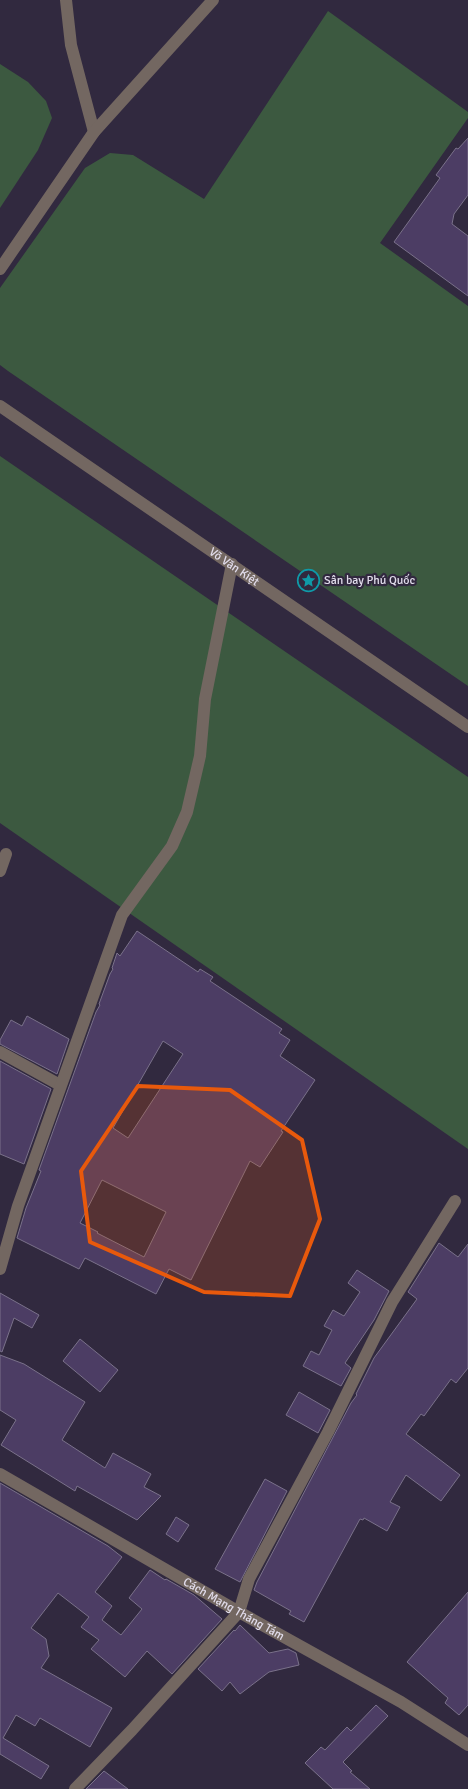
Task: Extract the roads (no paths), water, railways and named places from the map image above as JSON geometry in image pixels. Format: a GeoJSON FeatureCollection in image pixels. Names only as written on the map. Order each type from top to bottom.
{"type":"FeatureCollection","features":[{"type":"Feature","properties":{"kind":"street"},"geometry":{"type":"LineString","coordinates":[[66,0],[71,45],[94,132]]}},
{"type":"Feature","properties":{"kind":"street"},"geometry":{"type":"LineString","coordinates":[[0,269],[94,132],[213,0]]}},
{"type":"Feature","properties":{"kind":"street","name":"Võ Văn Kiệt"},"geometry":{"type":"LineString","coordinates":[[0,406],[468,727]]}},
{"type":"Feature","properties":{"kind":"street"},"geometry":{"type":"LineString","coordinates":[[0,1269],[18,1206],[122,915],[172,846],[187,812],[200,756],[204,699],[232,564]]}},
{"type":"Feature","properties":{"kind":"street"},"geometry":{"type":"LineString","coordinates":[[0,871],[6,854]]}},
{"type":"Feature","properties":{"kind":"street"},"geometry":{"type":"LineString","coordinates":[[0,1052],[60,1085]]}},
{"type":"Feature","properties":{"kind":"street"},"geometry":{"type":"LineString","coordinates":[[75,1789],[132,1730],[239,1612],[249,1579],[328,1432],[392,1302],[455,1201]]}},
{"type":"Feature","properties":{"kind":"street","name":"Cách Mạng Tháng Tám"},"geometry":{"type":"LineString","coordinates":[[0,1474],[239,1612],[401,1702],[468,1745]]}},
{"type":"Feature","properties":{"kind":"place","name":"Sân bay Phú Quốc"},"geometry":{"type":"Point","coordinates":[308,580]}}]}
